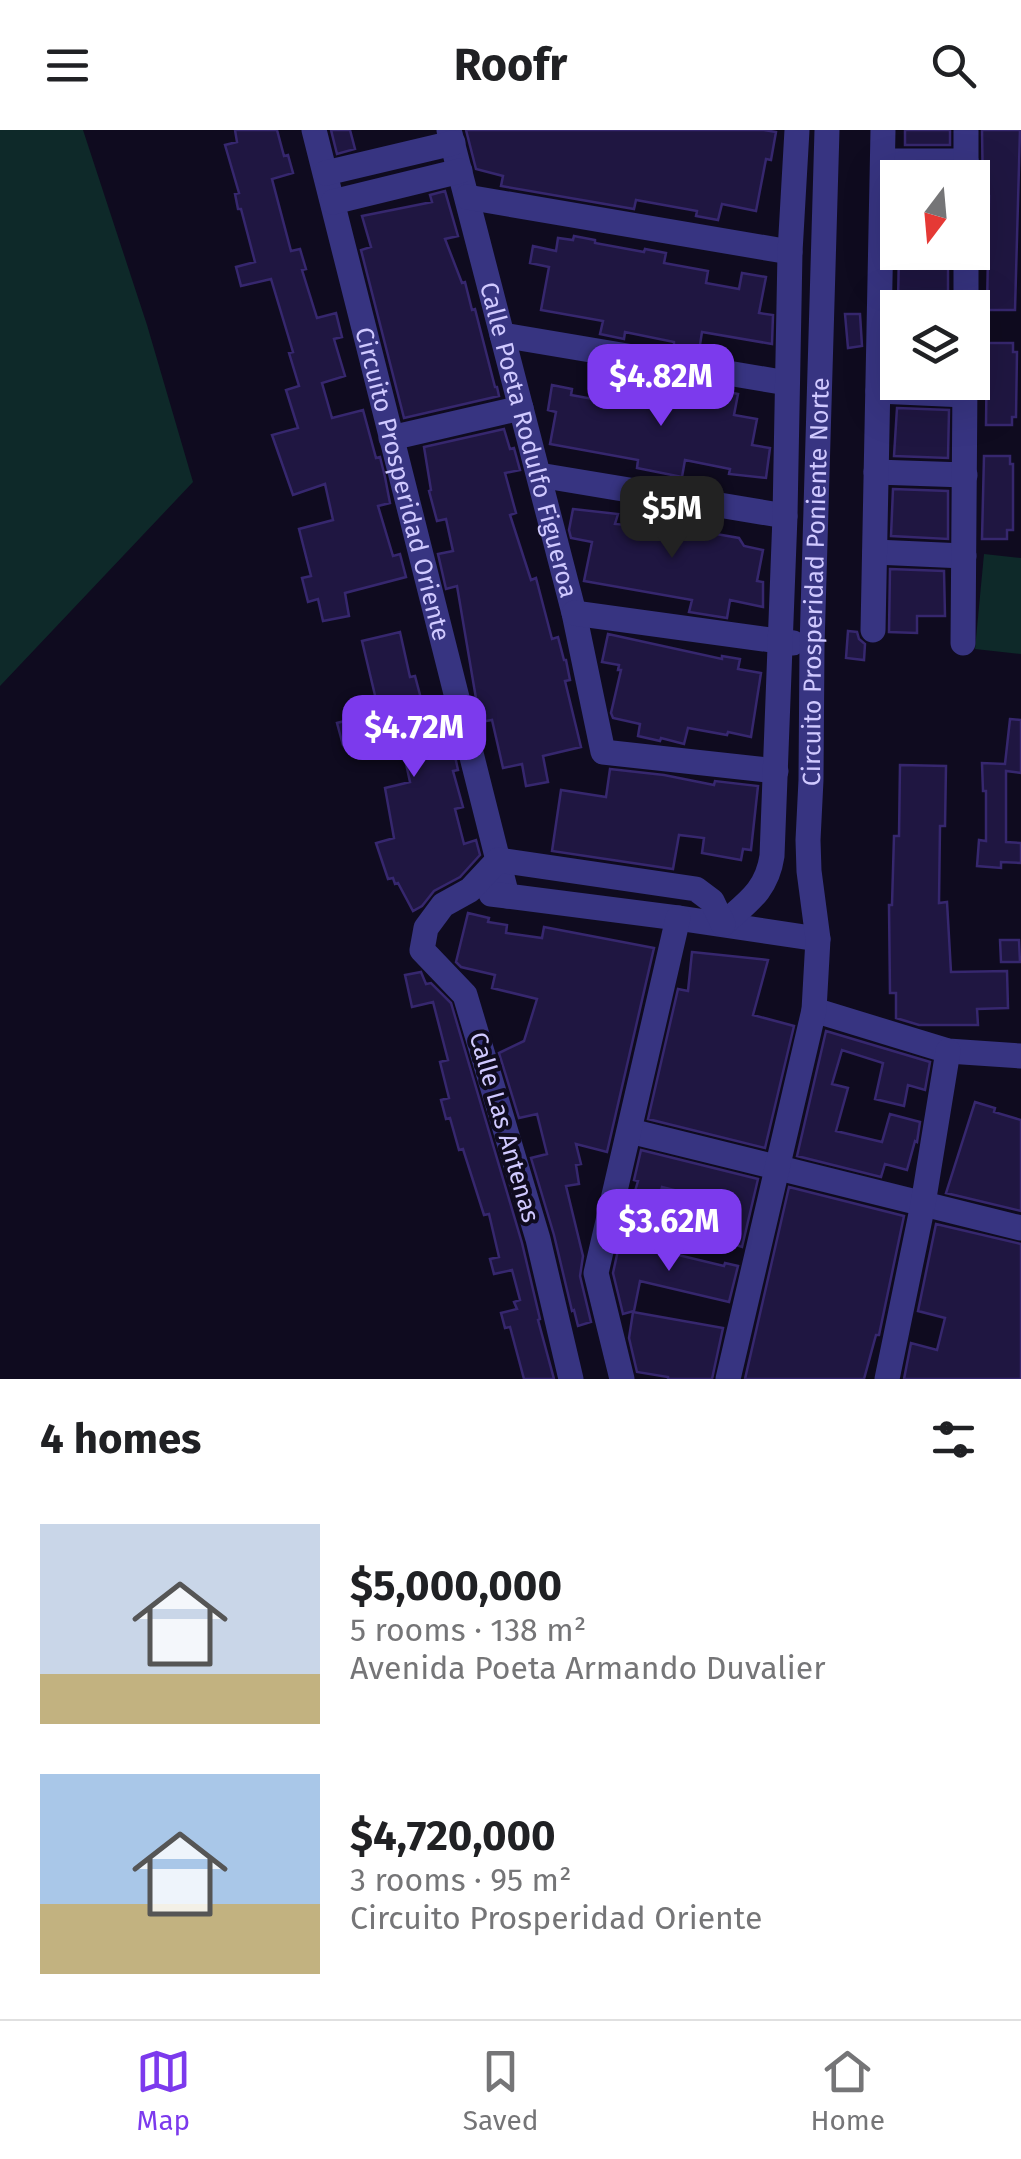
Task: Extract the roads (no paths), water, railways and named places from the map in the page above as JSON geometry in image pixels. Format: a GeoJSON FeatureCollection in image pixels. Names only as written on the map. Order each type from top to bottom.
{"type":"FeatureCollection","features":[{"type":"Feature","properties":{"kind":"street","name":"Circuito Prosperidad Oriente"},"geometry":{"type":"LineString","coordinates":[[314,130],[507,896]]}},
{"type":"Feature","properties":{"kind":"street","name":"Circuito Prosperidad Poniente Norte"},"geometry":{"type":"LineString","coordinates":[[723,924],[760,890],[770,872],[796,130]]}},
{"type":"Feature","properties":{"kind":"street","name":"Circuito Prosperidad Poniente Norte"},"geometry":{"type":"LineString","coordinates":[[728,1379],[814,1010],[818,939],[808,840],[827,130]]}},
{"type":"Feature","properties":{"kind":"street"},"geometry":{"type":"LineString","coordinates":[[883,130],[883,160]]}},
{"type":"Feature","properties":{"kind":"street"},"geometry":{"type":"LineString","coordinates":[[966,130],[966,160]]}},
{"type":"Feature","properties":{"kind":"street"},"geometry":{"type":"LineString","coordinates":[[326,173],[451,137]]}},
{"type":"Feature","properties":{"kind":"street","name":"Calle Poeta Rodulfo Figueroa"},"geometry":{"type":"LineString","coordinates":[[451,137],[574,613],[603,752],[776,771]]}},
{"type":"Feature","properties":{"kind":"street"},"geometry":{"type":"LineString","coordinates":[[333,202],[460,171]]}},
{"type":"Feature","properties":{"kind":"street"},"geometry":{"type":"LineString","coordinates":[[467,198],[790,252]]}},
{"type":"Feature","properties":{"kind":"street"},"geometry":{"type":"LineString","coordinates":[[502,336],[787,383]]}},
{"type":"Feature","properties":{"kind":"street"},"geometry":{"type":"LineString","coordinates":[[873,630],[880,376]]}},
{"type":"Feature","properties":{"kind":"street"},"geometry":{"type":"LineString","coordinates":[[963,643],[965,400]]}},
{"type":"Feature","properties":{"kind":"street"},"geometry":{"type":"LineString","coordinates":[[392,438],[521,408]]}},
{"type":"Feature","properties":{"kind":"street"},"geometry":{"type":"LineString","coordinates":[[876,472],[964,476]]}},
{"type":"Feature","properties":{"kind":"street"},"geometry":{"type":"LineString","coordinates":[[538,476],[785,516]]}},
{"type":"Feature","properties":{"kind":"street"},"geometry":{"type":"LineString","coordinates":[[876,552],[964,556]]}},
{"type":"Feature","properties":{"kind":"street"},"geometry":{"type":"LineString","coordinates":[[574,613],[812,646]]}},
{"type":"Feature","properties":{"kind":"street"},"geometry":{"type":"LineString","coordinates":[[470,890],[498,860],[696,889],[712,901],[723,924]]}},
{"type":"Feature","properties":{"kind":"street"},"geometry":{"type":"LineString","coordinates":[[470,890],[818,939]]}},
{"type":"Feature","properties":{"kind":"street","name":"Calle Las Antenas"},"geometry":{"type":"LineString","coordinates":[[470,890],[443,905],[426,928],[422,950],[466,995],[538,1240],[571,1379]]}},
{"type":"Feature","properties":{"kind":"street"},"geometry":{"type":"LineString","coordinates":[[622,1379],[596,1273],[678,918]]}},
{"type":"Feature","properties":{"kind":"street"},"geometry":{"type":"LineString","coordinates":[[814,1010],[948,1051],[1021,1056]]}},
{"type":"Feature","properties":{"kind":"street"},"geometry":{"type":"LineString","coordinates":[[887,1379],[924,1204],[948,1051]]}},
{"type":"Feature","properties":{"kind":"street"},"geometry":{"type":"LineString","coordinates":[[630,1132],[1021,1228]]}}]}
